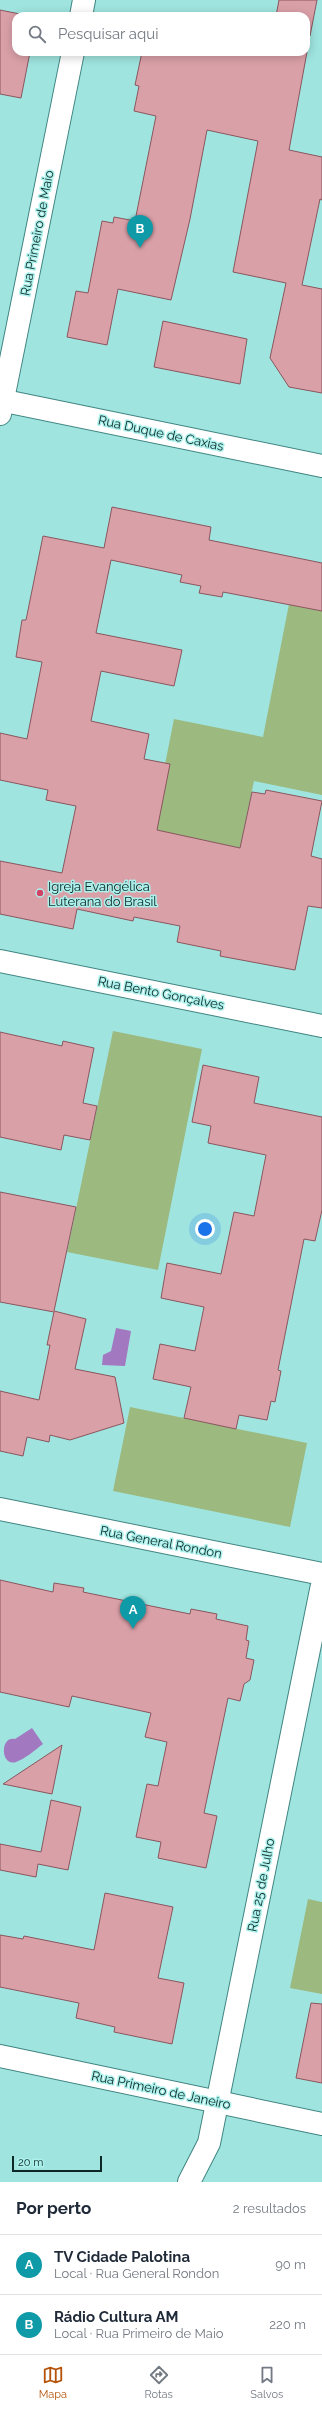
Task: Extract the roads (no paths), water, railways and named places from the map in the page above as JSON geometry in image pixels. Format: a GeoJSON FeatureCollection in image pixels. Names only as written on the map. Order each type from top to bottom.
{"type":"FeatureCollection","features":[{"type":"Feature","properties":{"kind":"street"},"geometry":{"type":"LineString","coordinates":[[82,12],[84,0]]}},
{"type":"Feature","properties":{"kind":"street","name":"Rua Primeiro de Maio"},"geometry":{"type":"LineString","coordinates":[[1,405],[72,56]]}},
{"type":"Feature","properties":{"kind":"street","name":"Rua Duque de Caxias"},"geometry":{"type":"LineString","coordinates":[[1,405],[322,466]]}},
{"type":"Feature","properties":{"kind":"street","name":"Rua Bento Gonçalves"},"geometry":{"type":"LineString","coordinates":[[0,961],[322,1026]]}},
{"type":"Feature","properties":{"kind":"street","name":"Rua General Rondon"},"geometry":{"type":"LineString","coordinates":[[0,1509],[322,1574]]}},
{"type":"Feature","properties":{"kind":"street","name":"Rua 25 de Julho"},"geometry":{"type":"LineString","coordinates":[[189,2182],[209,2143],[322,1585]]}},
{"type":"Feature","properties":{"kind":"street","name":"Rua Primeiro de Janeiro"},"geometry":{"type":"LineString","coordinates":[[0,2056],[322,2124]]}},
{"type":"Feature","properties":{"kind":"place","name":"Rádio Cultura AM"},"geometry":{"type":"Point","coordinates":[140,248]}},
{"type":"Feature","properties":{"kind":"place","name":"Igreja Evangélica Luterana do Brasil"},"geometry":{"type":"Point","coordinates":[40,893]}},
{"type":"Feature","properties":{"kind":"place","name":"TV Cidade Palotina"},"geometry":{"type":"Point","coordinates":[133,1629]}}]}
